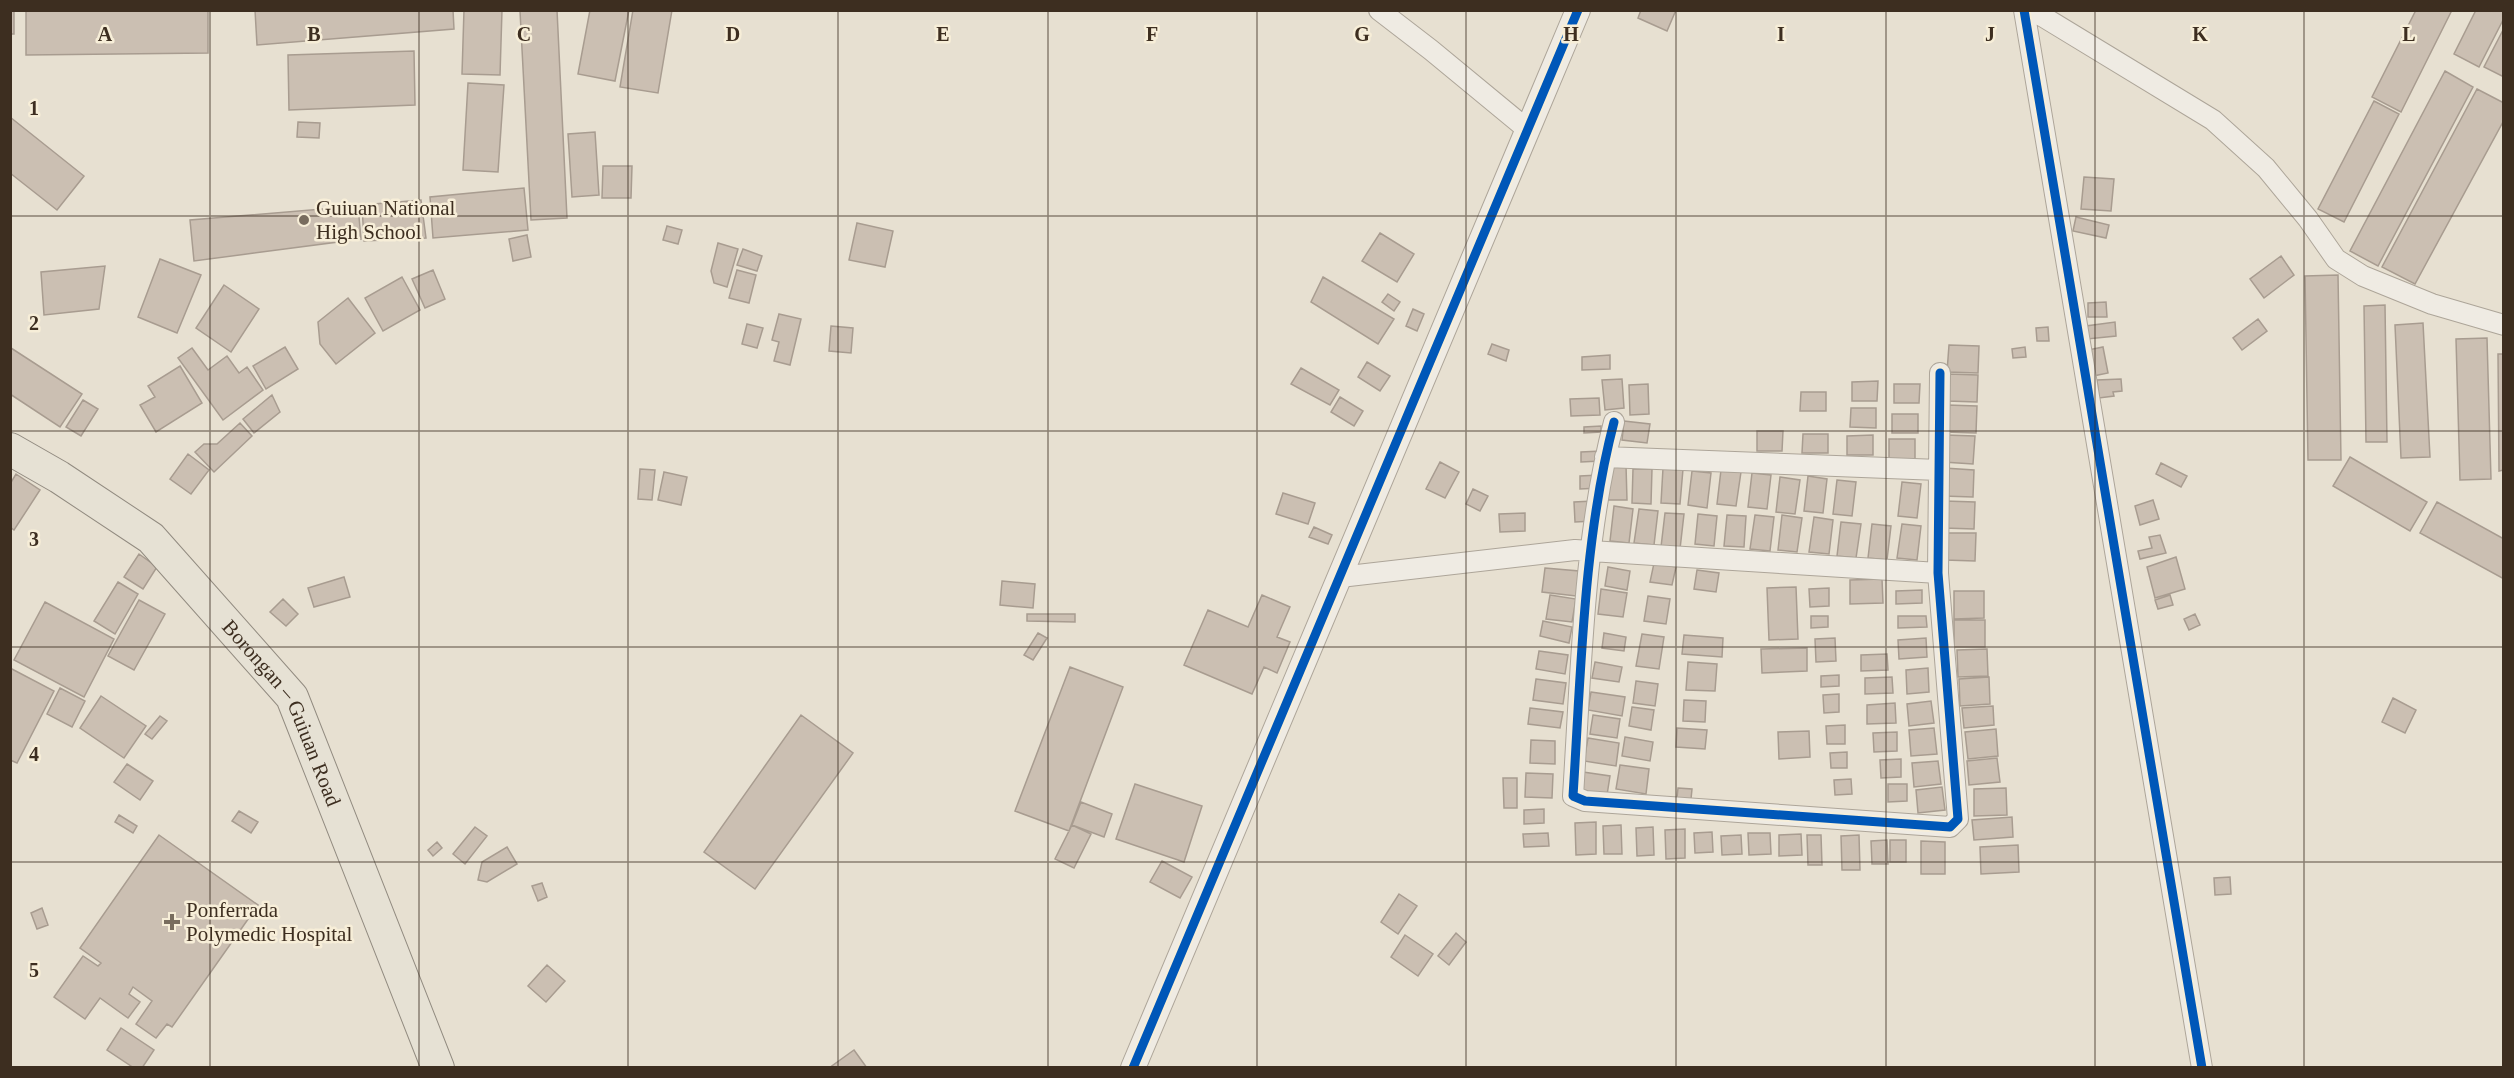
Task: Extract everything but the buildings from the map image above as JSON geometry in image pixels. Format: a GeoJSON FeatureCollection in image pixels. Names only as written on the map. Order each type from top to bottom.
{"type":"FeatureCollection","features":[{"type":"Feature","properties":{"kind":"main road","name":"Borongan – Guiuan Road"},"geometry":{"type":"LineString","coordinates":[[10,449],[59,477],[151,538],[292,697],[438,1068]]}},
{"type":"Feature","properties":{"kind":"street"},"geometry":{"type":"LineString","coordinates":[[1378,10],[1431,50],[1528,130]]}},
{"type":"Feature","properties":{"kind":"street"},"geometry":{"type":"LineString","coordinates":[[1133,1068],[1578,10]]}},
{"type":"Feature","properties":{"kind":"street"},"geometry":{"type":"LineString","coordinates":[[2024,10],[2202,1068]]}},
{"type":"Feature","properties":{"kind":"street"},"geometry":{"type":"LineString","coordinates":[[2032,10],[2213,120],[2265,168],[2308,219],[2336,259],[2363,276],[2432,304],[2504,325]]}},
{"type":"Feature","properties":{"kind":"street"},"geometry":{"type":"LineString","coordinates":[[1614,422],[1605,457],[1591,551],[1573,796],[1585,801],[1950,827],[1958,819],[1938,573],[1940,373]]}},
{"type":"Feature","properties":{"kind":"street"},"geometry":{"type":"LineString","coordinates":[[1605,457],[1939,470]]}},
{"type":"Feature","properties":{"kind":"street"},"geometry":{"type":"LineString","coordinates":[[1340,577],[1575,550],[1938,573]]}},
{"type":"Feature","properties":{"kind":"cycle path"},"geometry":{"type":"LineString","coordinates":[[1133,1068],[1578,10]]}},
{"type":"Feature","properties":{"kind":"cycle path"},"geometry":{"type":"LineString","coordinates":[[2024,10],[2202,1068]]}},
{"type":"Feature","properties":{"kind":"cycle path"},"geometry":{"type":"LineString","coordinates":[[1614,422],[1604,467],[1590,560],[1581,655],[1573,796],[1585,801],[1950,827],[1958,819],[1938,573],[1940,373]]}},
{"type":"Feature","properties":{"kind":"place","name":"Guiuan National High School"},"geometry":{"type":"Point","coordinates":[304,220]}},
{"type":"Feature","properties":{"kind":"place","name":"Ponferrada Polymedic Hospital"},"geometry":{"type":"Point","coordinates":[172,922]}}]}
